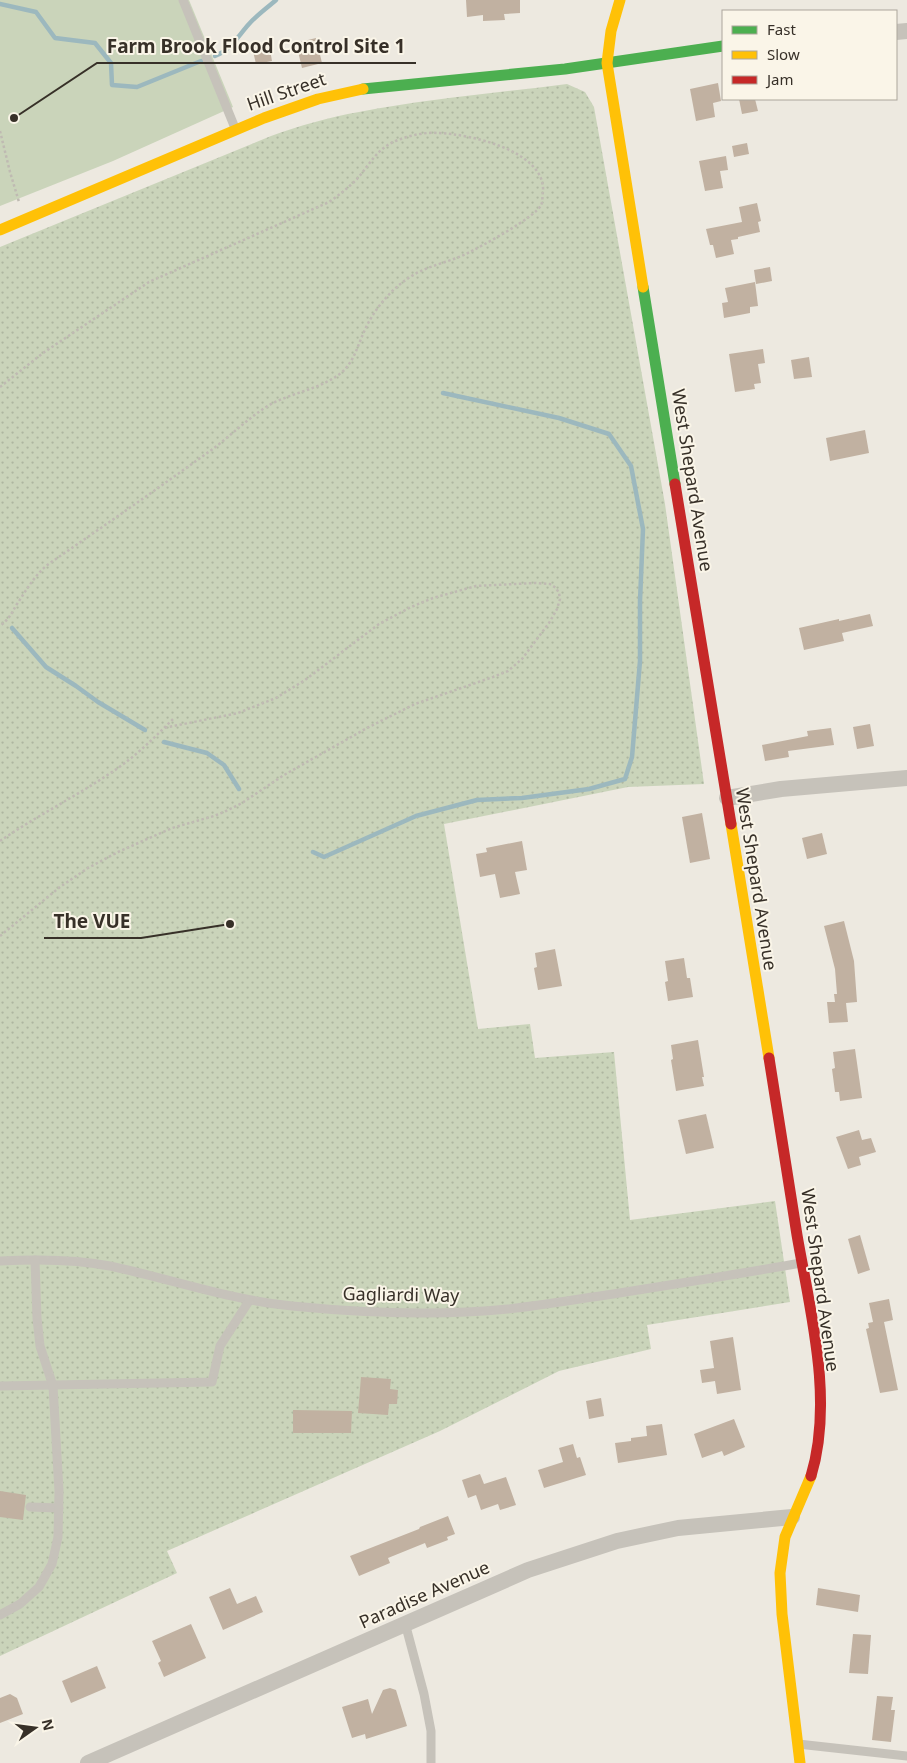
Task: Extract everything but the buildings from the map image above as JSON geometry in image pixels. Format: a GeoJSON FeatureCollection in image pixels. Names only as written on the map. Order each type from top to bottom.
{"type":"FeatureCollection","features":[{"type":"Feature","properties":{"kind":"street","name":"West Shepard Avenue"},"geometry":{"type":"LineString","coordinates":[[620,0],[607,48],[607,64],[802,1263],[817,1370],[820,1404],[818,1436],[812,1469],[804,1495],[792,1517],[782,1552],[780,1582],[785,1649],[800,1763]]}},
{"type":"Feature","properties":{"kind":"street","name":"Hill Street"},"geometry":{"type":"LineString","coordinates":[[0,230],[281,112],[318,99],[363,89],[607,64],[722,46]]}},
{"type":"Feature","properties":{"kind":"street"},"geometry":{"type":"LineString","coordinates":[[726,798],[781,789],[907,778]]}},
{"type":"Feature","properties":{"kind":"street","name":"Paradise Avenue"},"geometry":{"type":"LineString","coordinates":[[88,1763],[528,1570],[617,1541],[678,1528],[792,1517]]}},
{"type":"Feature","properties":{"kind":"lane"},"geometry":{"type":"LineString","coordinates":[[183,0],[236,131]]}},
{"type":"Feature","properties":{"kind":"lane"},"geometry":{"type":"LineString","coordinates":[[0,1615],[20,1604],[39,1587],[52,1564],[58,1538],[60,1491],[53,1386],[40,1346],[35,1260]]}},
{"type":"Feature","properties":{"kind":"lane","name":"Gagliardi Way"},"geometry":{"type":"LineString","coordinates":[[0,1261],[35,1260],[78,1262],[108,1266],[249,1301],[380,1312],[462,1312],[508,1309],[802,1263]]}},
{"type":"Feature","properties":{"kind":"lane"},"geometry":{"type":"LineString","coordinates":[[0,1386],[212,1382],[220,1346],[249,1301]]}},
{"type":"Feature","properties":{"kind":"lane"},"geometry":{"type":"LineString","coordinates":[[30,1507],[59,1508]]}},
{"type":"Feature","properties":{"kind":"lane"},"geometry":{"type":"LineString","coordinates":[[405,1623],[424,1694],[431,1730],[431,1763]]}},
{"type":"Feature","properties":{"kind":"lane"},"geometry":{"type":"LineString","coordinates":[[798,1744],[907,1756]]}},
{"type":"Feature","properties":{"kind":"path"},"geometry":{"type":"LineString","coordinates":[[0,132],[25,220]]}},
{"type":"Feature","properties":{"kind":"path"},"geometry":{"type":"LineString","coordinates":[[0,386],[43,353],[149,282],[329,202],[348,189],[380,150],[396,140],[432,132],[477,139],[510,149],[535,167],[542,178],[541,205],[532,215],[466,254],[427,268],[414,275],[400,285],[378,306],[362,334],[355,353],[341,373],[328,381],[264,408],[211,450],[42,569],[20,599],[12,616],[0,626]]}},
{"type":"Feature","properties":{"kind":"path"},"geometry":{"type":"LineString","coordinates":[[0,936],[67,882],[118,852],[172,828],[226,811],[242,803],[284,775],[367,728],[415,704],[493,678],[508,671],[522,659],[549,623],[557,609],[560,599],[559,593],[550,584],[536,583],[476,586],[432,598],[380,624],[305,680],[276,698],[238,713],[164,728]]}},
{"type":"Feature","properties":{"kind":"path"},"geometry":{"type":"LineString","coordinates":[[0,841],[27,822],[109,774],[137,754],[173,719]]}},
{"type":"Feature","properties":{"kind":"green space"},"geometry":{"type":"Polygon","coordinates":[[[0,0],[189,0],[233,107],[113,161],[0,206],[0,0]]]}},
{"type":"Feature","properties":{"kind":"green space"},"geometry":{"type":"Polygon","coordinates":[[[567,84],[585,92],[594,107],[665,504],[704,784],[628,787],[444,824],[478,1029],[530,1024],[535,1058],[614,1052],[630,1220],[775,1201],[790,1302],[647,1325],[651,1349],[559,1371],[440,1431],[167,1551],[177,1573],[0,1656],[0,247],[271,136],[314,122],[410,103],[567,84]]]}},
{"type":"Feature","properties":{"kind":"waterway"},"geometry":{"type":"LineString","coordinates":[[215,56],[230,46],[252,21],[276,0]]}},
{"type":"Feature","properties":{"kind":"waterway"},"geometry":{"type":"LineString","coordinates":[[0,4],[36,12],[55,38],[95,43],[111,63],[112,85],[137,87],[201,61]]}},
{"type":"Feature","properties":{"kind":"waterway"},"geometry":{"type":"LineString","coordinates":[[313,852],[324,857],[416,816],[477,800],[522,798],[589,789],[625,779],[632,757],[640,661],[643,529],[631,466],[609,434],[559,418],[443,393]]}},
{"type":"Feature","properties":{"kind":"waterway"},"geometry":{"type":"LineString","coordinates":[[12,628],[46,667],[98,702],[145,730]]}},
{"type":"Feature","properties":{"kind":"waterway"},"geometry":{"type":"LineString","coordinates":[[164,742],[207,753],[224,765],[239,789]]}},
{"type":"Feature","properties":{"kind":"traffic: fast"},"geometry":{"type":"LineString","coordinates":[[363,89],[565,69],[722,46]]}},
{"type":"Feature","properties":{"kind":"traffic: fast"},"geometry":{"type":"LineString","coordinates":[[643,287],[675,484]]}},
{"type":"Feature","properties":{"kind":"traffic: slow"},"geometry":{"type":"LineString","coordinates":[[620,0],[611,31],[607,63],[643,287]]}},
{"type":"Feature","properties":{"kind":"traffic: slow"},"geometry":{"type":"LineString","coordinates":[[0,230],[264,118],[318,99],[363,89]]}},
{"type":"Feature","properties":{"kind":"traffic: slow"},"geometry":{"type":"LineString","coordinates":[[731,824],[769,1058]]}},
{"type":"Feature","properties":{"kind":"traffic: slow"},"geometry":{"type":"LineString","coordinates":[[800,1763],[782,1614],[780,1573],[785,1537],[811,1476]]}},
{"type":"Feature","properties":{"kind":"traffic: jam"},"geometry":{"type":"LineString","coordinates":[[675,484],[731,824]]}},
{"type":"Feature","properties":{"kind":"traffic: jam"},"geometry":{"type":"LineString","coordinates":[[769,1058],[818,1355],[820,1417],[818,1447],[811,1476]]}},
{"type":"Feature","properties":{"kind":"place","name":"Farm Brook Flood Control Site 1"},"geometry":{"type":"Point","coordinates":[14,118]}},
{"type":"Feature","properties":{"kind":"place","name":"The VUE"},"geometry":{"type":"Point","coordinates":[230,924]}}]}
